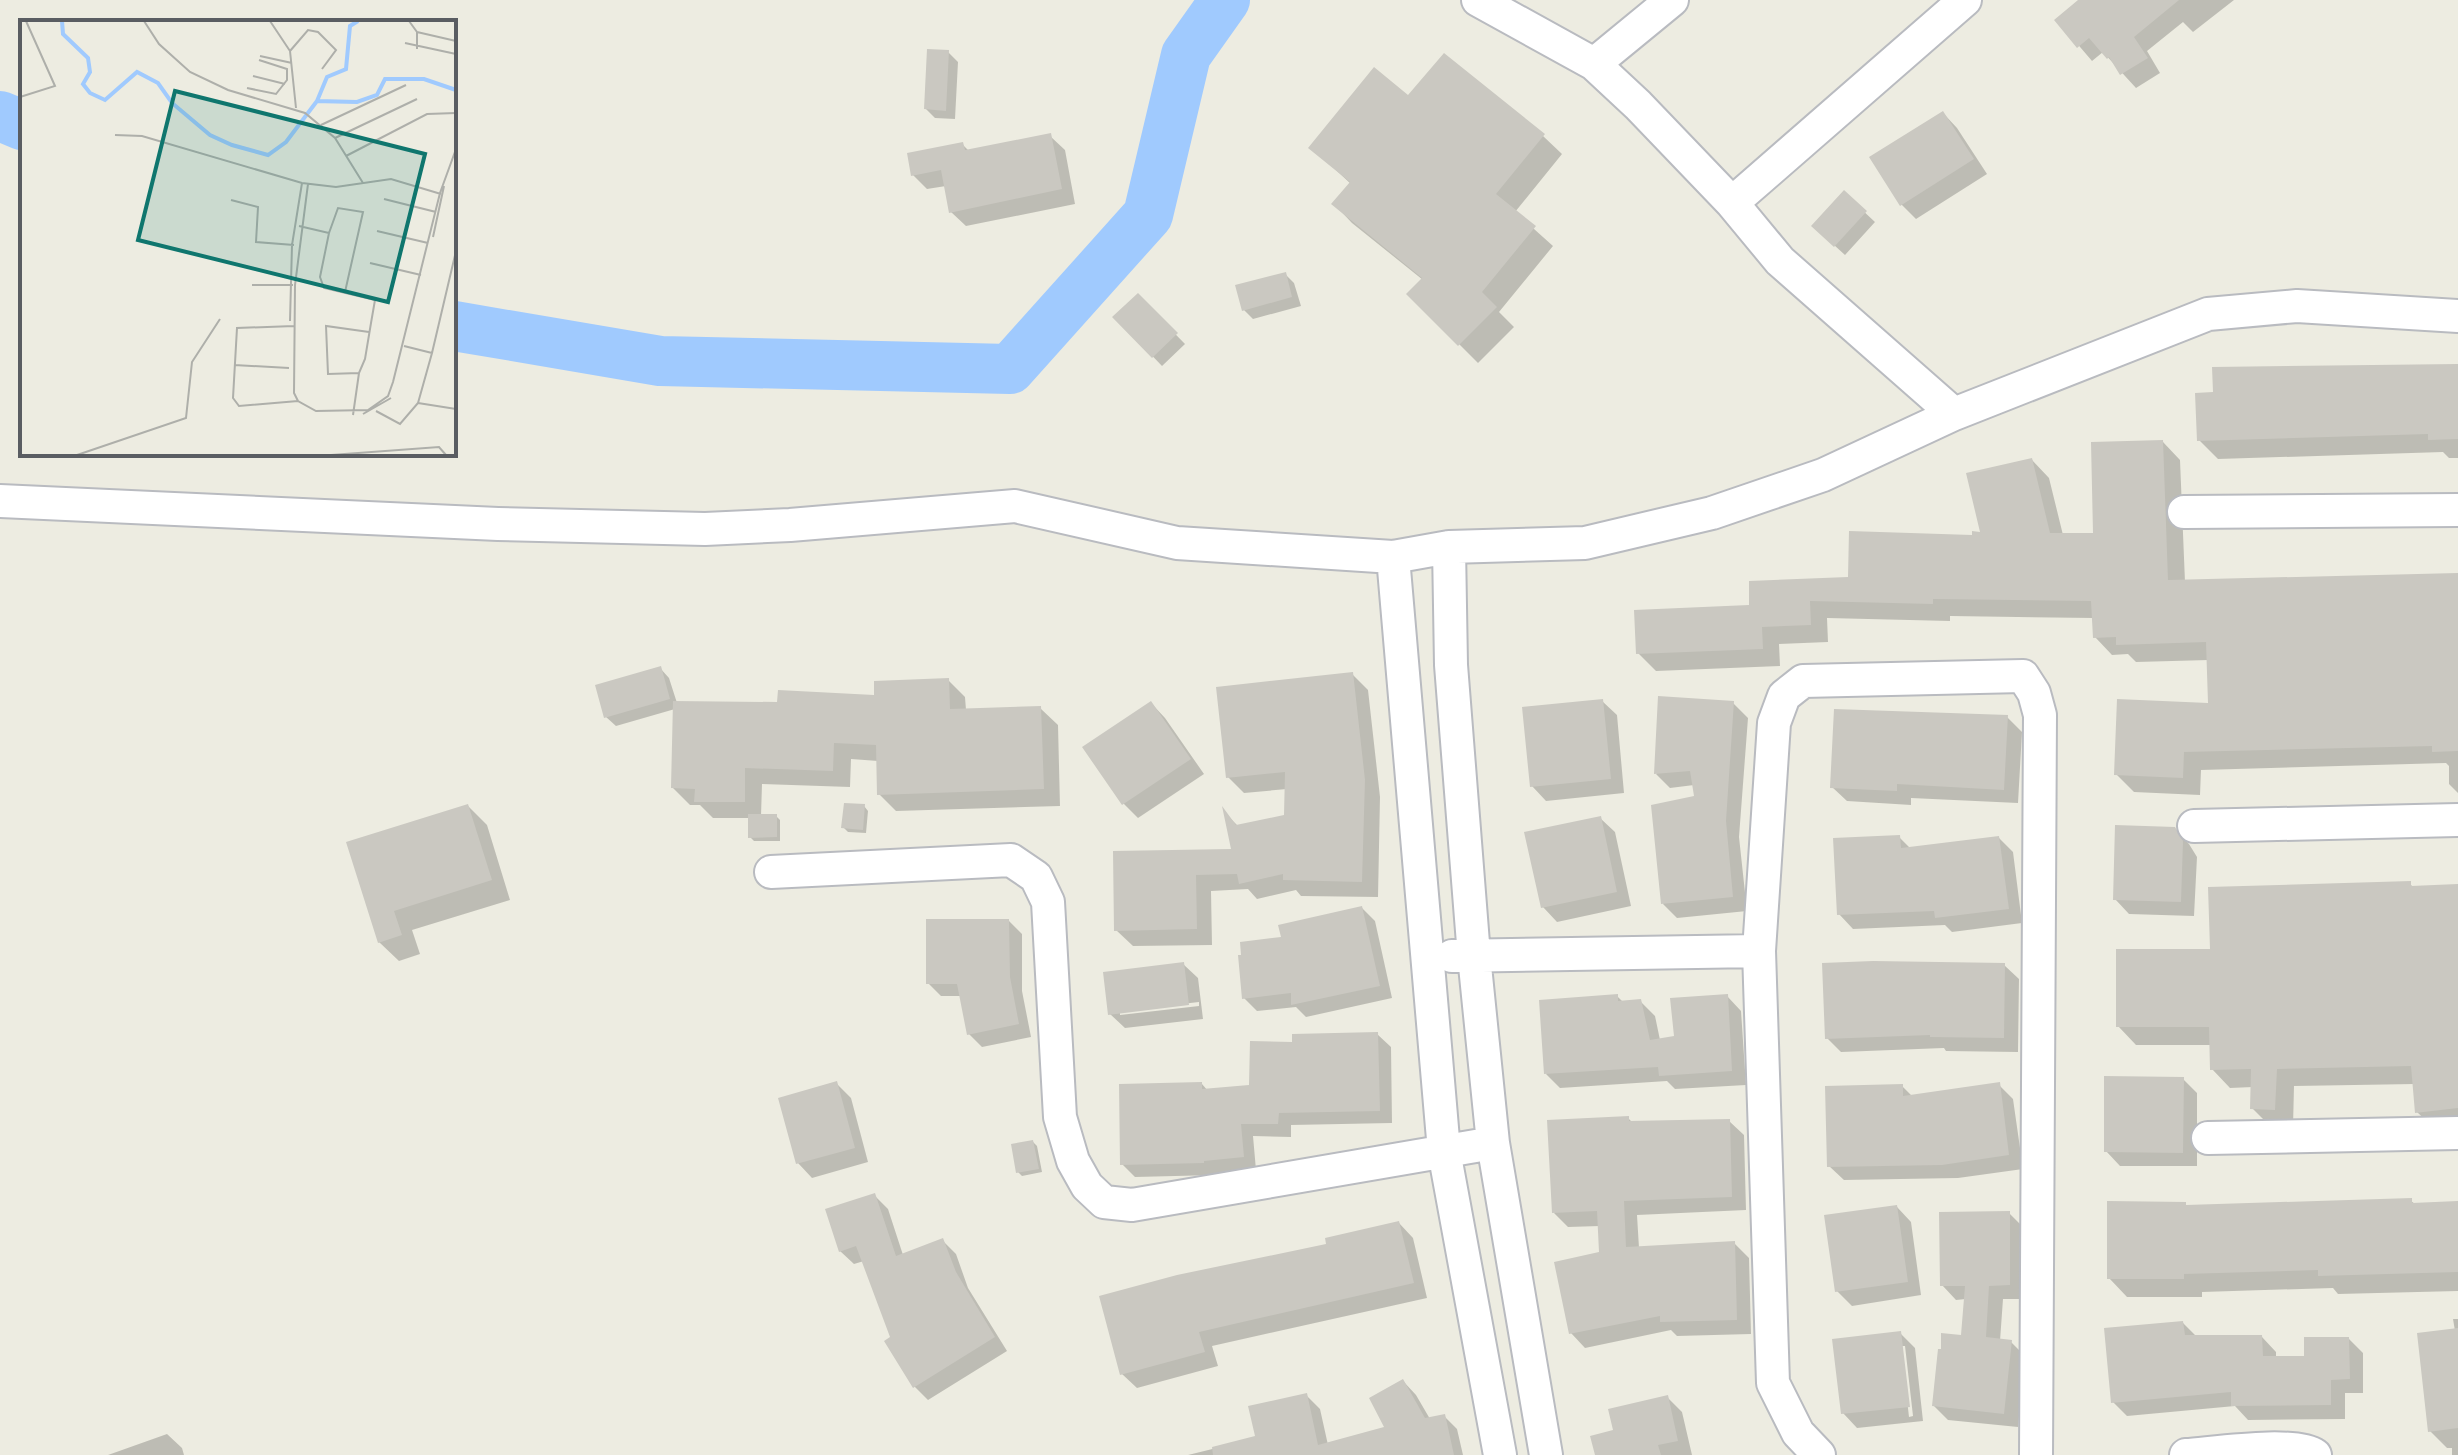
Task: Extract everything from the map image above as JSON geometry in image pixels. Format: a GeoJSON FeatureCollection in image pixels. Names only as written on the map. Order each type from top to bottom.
{"type":"FeatureCollection","features":[{"type":"Feature","properties":{"kind":"street"},"geometry":{"type":"LineString","coordinates":[[1478,0],[1594,64],[1732,203],[1780,261],[1954,414]]}},
{"type":"Feature","properties":{"kind":"street"},"geometry":{"type":"LineString","coordinates":[[1594,64],[1672,0]]}},
{"type":"Feature","properties":{"kind":"street"},"geometry":{"type":"LineString","coordinates":[[1732,203],[1965,0]]}},
{"type":"Feature","properties":{"kind":"street"},"geometry":{"type":"LineString","coordinates":[[0,501],[498,524],[705,529],[1015,506],[1177,543],[1393,557],[1449,547],[1585,543],[1712,513],[1823,475],[1954,414],[2208,314],[2297,306],[2458,316]]}},
{"type":"Feature","properties":{"kind":"street"},"geometry":{"type":"LineString","coordinates":[[2184,512],[2458,510]]}},
{"type":"Feature","properties":{"kind":"street"},"geometry":{"type":"LineString","coordinates":[[1449,547],[1451,665],[1474,956],[1493,1143],[1546,1455]]}},
{"type":"Feature","properties":{"kind":"street"},"geometry":{"type":"LineString","coordinates":[[1393,557],[1444,1151],[1500,1455]]}},
{"type":"Feature","properties":{"kind":"street"},"geometry":{"type":"LineString","coordinates":[[1819,1455],[1798,1433],[1773,1383],[1759,951],[1774,723],[1784,696],[1803,681],[2023,676],[2034,693],[2040,715],[2036,1455]]}},
{"type":"Feature","properties":{"kind":"street"},"geometry":{"type":"LineString","coordinates":[[2194,826],[2458,820]]}},
{"type":"Feature","properties":{"kind":"street"},"geometry":{"type":"LineString","coordinates":[[771,872],[1011,860],[1036,877],[1048,902],[1060,1117],[1073,1161],[1087,1186],[1104,1202],[1132,1205],[1493,1143]]}},
{"type":"Feature","properties":{"kind":"street"},"geometry":{"type":"LineString","coordinates":[[1428,955],[1759,951]]}},
{"type":"Feature","properties":{"kind":"street"},"geometry":{"type":"LineString","coordinates":[[2208,1138],[2458,1133]]}},
{"type":"Feature","properties":{"kind":"street"},"geometry":{"type":"LineString","coordinates":[[2186,1455],[2284,1448],[2315,1455]]}},
{"type":"Feature","properties":{"kind":"building"},"geometry":{"type":"Polygon","coordinates":[[[2078,0],[2179,0],[2134,37],[2148,58],[2120,75],[2109,57],[2107,59],[2089,38],[2077,48],[2054,20],[2078,0]]]}},
{"type":"Feature","properties":{"kind":"building"},"geometry":{"type":"Polygon","coordinates":[[[927,49],[949,50],[946,111],[924,109],[927,49]]]}},
{"type":"Feature","properties":{"kind":"building"},"geometry":{"type":"Polygon","coordinates":[[[1444,53],[1545,134],[1496,194],[1536,226],[1482,292],[1497,307],[1458,346],[1406,294],[1422,278],[1331,204],[1350,182],[1308,148],[1374,67],[1408,95],[1444,53]]]}},
{"type":"Feature","properties":{"kind":"building"},"geometry":{"type":"Polygon","coordinates":[[[1943,111],[1974,159],[1900,206],[1869,157],[1943,111]]]}},
{"type":"Feature","properties":{"kind":"building"},"geometry":{"type":"Polygon","coordinates":[[[1051,133],[1062,189],[949,213],[941,170],[911,176],[907,153],[963,142],[965,150],[1051,133]]]}},
{"type":"Feature","properties":{"kind":"building"},"geometry":{"type":"Polygon","coordinates":[[[1844,190],[1867,211],[1834,247],[1811,226],[1844,190]]]}},
{"type":"Feature","properties":{"kind":"building"},"geometry":{"type":"Polygon","coordinates":[[[1286,272],[1292,297],[1242,311],[1235,285],[1286,272]]]}},
{"type":"Feature","properties":{"kind":"building"},"geometry":{"type":"Polygon","coordinates":[[[1138,293],[1178,333],[1152,358],[1112,317],[1138,293]]]}},
{"type":"Feature","properties":{"kind":"building"},"geometry":{"type":"Polygon","coordinates":[[[2458,364],[2458,439],[2428,440],[2428,434],[2197,441],[2195,393],[2213,392],[2212,367],[2458,364]]]}},
{"type":"Feature","properties":{"kind":"building"},"geometry":{"type":"Polygon","coordinates":[[[2163,440],[2168,580],[2458,573],[2458,751],[2432,752],[2432,746],[2184,752],[2183,778],[2114,775],[2117,699],[2208,703],[2206,642],[2116,645],[2116,637],[2093,638],[2091,601],[1933,599],[1933,604],[1810,601],[1811,625],[1762,627],[1763,649],[1636,654],[1634,610],[1749,605],[1749,581],[1848,577],[1849,531],[1972,535],[1972,531],[1980,532],[1966,473],[2032,458],[2050,533],[2093,533],[2091,442],[2163,440]]]}},
{"type":"Feature","properties":{"kind":"building"},"geometry":{"type":"Polygon","coordinates":[[[661,666],[670,699],[604,718],[595,685],[661,666]]]}},
{"type":"Feature","properties":{"kind":"building"},"geometry":{"type":"Polygon","coordinates":[[[1353,672],[1365,780],[1362,882],[1283,880],[1283,874],[1239,884],[1237,874],[1196,875],[1197,929],[1114,931],[1113,851],[1231,849],[1222,806],[1236,825],[1284,815],[1285,772],[1226,778],[1216,687],[1353,672]]]}},
{"type":"Feature","properties":{"kind":"building"},"geometry":{"type":"Polygon","coordinates":[[[949,678],[950,709],[1041,706],[1044,789],[877,795],[876,745],[834,743],[833,771],[745,768],[745,802],[694,802],[695,789],[671,788],[673,701],[777,702],[778,690],[874,695],[874,681],[949,678]]]}},
{"type":"Feature","properties":{"kind":"building"},"geometry":{"type":"Polygon","coordinates":[[[1658,696],[1734,701],[1726,821],[1733,897],[1661,904],[1651,805],[1694,796],[1690,771],[1654,774],[1658,696]]]}},
{"type":"Feature","properties":{"kind":"building"},"geometry":{"type":"Polygon","coordinates":[[[1603,699],[1611,779],[1530,787],[1522,707],[1603,699]]]}},
{"type":"Feature","properties":{"kind":"building"},"geometry":{"type":"Polygon","coordinates":[[[1151,701],[1191,759],[1122,805],[1082,747],[1151,701]]]}},
{"type":"Feature","properties":{"kind":"building"},"geometry":{"type":"Polygon","coordinates":[[[1834,709],[2008,715],[2004,790],[1897,784],[1897,791],[1830,788],[1834,709]]]}},
{"type":"Feature","properties":{"kind":"building"},"geometry":{"type":"Polygon","coordinates":[[[844,803],[865,804],[863,830],[841,828],[844,803]]]}},
{"type":"Feature","properties":{"kind":"building"},"geometry":{"type":"Polygon","coordinates":[[[468,804],[492,880],[394,911],[402,935],[378,943],[346,842],[468,804]]]}},
{"type":"Feature","properties":{"kind":"building"},"geometry":{"type":"Polygon","coordinates":[[[748,814],[777,814],[777,837],[748,838],[748,814]]]}},
{"type":"Feature","properties":{"kind":"building"},"geometry":{"type":"Polygon","coordinates":[[[1601,816],[1617,892],[1541,908],[1524,832],[1601,816]]]}},
{"type":"Feature","properties":{"kind":"building"},"geometry":{"type":"Polygon","coordinates":[[[2115,825],[2175,827],[2183,841],[2181,902],[2113,900],[2115,825]]]}},
{"type":"Feature","properties":{"kind":"building"},"geometry":{"type":"Polygon","coordinates":[[[1900,835],[1901,848],[1999,836],[2009,909],[1935,918],[1934,911],[1837,915],[1833,838],[1900,835]]]}},
{"type":"Feature","properties":{"kind":"building"},"geometry":{"type":"Polygon","coordinates":[[[2411,881],[2411,886],[2458,884],[2458,1108],[2415,1113],[2411,1066],[2277,1069],[2275,1110],[2250,1109],[2251,1069],[2210,1070],[2209,1027],[2116,1027],[2116,949],[2210,949],[2208,887],[2411,881]]]}},
{"type":"Feature","properties":{"kind":"building"},"geometry":{"type":"Polygon","coordinates":[[[1362,906],[1380,986],[1291,1005],[1291,993],[1242,999],[1238,955],[1241,955],[1240,942],[1281,937],[1278,925],[1362,906]]]}},
{"type":"Feature","properties":{"kind":"building"},"geometry":{"type":"Polygon","coordinates":[[[926,919],[1009,919],[1010,977],[1019,1024],[967,1035],[957,984],[926,984],[926,919]]]}},
{"type":"Feature","properties":{"kind":"building"},"geometry":{"type":"Polygon","coordinates":[[[1184,962],[1189,1005],[1108,1015],[1103,972],[1184,962]]]}},
{"type":"Feature","properties":{"kind":"building"},"geometry":{"type":"Polygon","coordinates":[[[1822,963],[2005,963],[2004,1038],[1930,1035],[1825,1039],[1822,963]]]}},
{"type":"Feature","properties":{"kind":"building"},"geometry":{"type":"Polygon","coordinates":[[[1618,994],[1618,1001],[1641,999],[1650,1040],[1674,1036],[1670,998],[1728,994],[1732,1071],[1659,1076],[1658,1067],[1544,1074],[1539,1000],[1618,994]]]}},
{"type":"Feature","properties":{"kind":"building"},"geometry":{"type":"Polygon","coordinates":[[[1378,1032],[1380,1111],[1279,1113],[1278,1124],[1241,1124],[1244,1157],[1204,1163],[1120,1165],[1119,1084],[1202,1082],[1202,1089],[1249,1085],[1250,1041],[1292,1042],[1292,1034],[1378,1032]]]}},
{"type":"Feature","properties":{"kind":"building"},"geometry":{"type":"Polygon","coordinates":[[[2104,1076],[2184,1077],[2183,1153],[2104,1152],[2104,1076]]]}},
{"type":"Feature","properties":{"kind":"building"},"geometry":{"type":"Polygon","coordinates":[[[837,1081],[855,1148],[796,1164],[778,1098],[837,1081]]]}},
{"type":"Feature","properties":{"kind":"building"},"geometry":{"type":"Polygon","coordinates":[[[2000,1082],[2009,1155],[1942,1165],[1827,1167],[1825,1086],[1903,1084],[1903,1096],[2000,1082]]]}},
{"type":"Feature","properties":{"kind":"building"},"geometry":{"type":"Polygon","coordinates":[[[1629,1116],[1629,1121],[1730,1119],[1732,1197],[1624,1201],[1626,1247],[1735,1241],[1737,1320],[1660,1322],[1660,1316],[1569,1334],[1554,1262],[1599,1252],[1597,1211],[1552,1213],[1547,1120],[1629,1116]]]}},
{"type":"Feature","properties":{"kind":"building"},"geometry":{"type":"Polygon","coordinates":[[[1033,1140],[1039,1169],[1016,1173],[1011,1144],[1033,1140]]]}},
{"type":"Feature","properties":{"kind":"building"},"geometry":{"type":"Polygon","coordinates":[[[875,1193],[896,1256],[943,1238],[956,1272],[995,1337],[913,1388],[884,1341],[890,1337],[856,1246],[839,1252],[825,1209],[875,1193]]]}},
{"type":"Feature","properties":{"kind":"building"},"geometry":{"type":"Polygon","coordinates":[[[2412,1198],[2412,1203],[2458,1201],[2458,1272],[2318,1276],[2318,1270],[2184,1274],[2184,1279],[2107,1279],[2107,1201],[2186,1202],[2186,1205],[2412,1198]]]}},
{"type":"Feature","properties":{"kind":"building"},"geometry":{"type":"Polygon","coordinates":[[[1897,1205],[1908,1282],[1835,1292],[1824,1215],[1897,1205]]]}},
{"type":"Feature","properties":{"kind":"building"},"geometry":{"type":"Polygon","coordinates":[[[2010,1211],[2010,1285],[1989,1286],[1986,1337],[2012,1340],[2004,1414],[1932,1406],[1941,1333],[1961,1335],[1965,1286],[1940,1286],[1939,1212],[2010,1211]]]}},
{"type":"Feature","properties":{"kind":"building"},"geometry":{"type":"Polygon","coordinates":[[[1399,1221],[1414,1283],[1199,1332],[1205,1352],[1120,1375],[1099,1296],[1177,1275],[1326,1244],[1325,1238],[1399,1221]]]}},
{"type":"Feature","properties":{"kind":"building"},"geometry":{"type":"Polygon","coordinates":[[[2183,1321],[2185,1335],[2262,1335],[2263,1356],[2304,1356],[2304,1337],[2349,1337],[2350,1379],[2331,1380],[2331,1405],[2231,1406],[2231,1392],[2111,1403],[2104,1328],[2183,1321]]]}},
{"type":"Feature","properties":{"kind":"building"},"geometry":{"type":"Polygon","coordinates":[[[2458,1328],[2458,1428],[2428,1432],[2417,1333],[2458,1328]]]}},
{"type":"Feature","properties":{"kind":"building"},"geometry":{"type":"Polygon","coordinates":[[[1901,1331],[1910,1407],[1841,1414],[1832,1339],[1901,1331]]]}},
{"type":"Feature","properties":{"kind":"building"},"geometry":{"type":"Polygon","coordinates":[[[1403,1379],[1425,1418],[1445,1414],[1454,1455],[1213,1455],[1212,1447],[1255,1436],[1248,1406],[1307,1393],[1318,1445],[1384,1427],[1369,1398],[1403,1379]]]}},
{"type":"Feature","properties":{"kind":"building"},"geometry":{"type":"Polygon","coordinates":[[[1668,1395],[1678,1441],[1658,1445],[1661,1455],[1595,1455],[1590,1436],[1613,1430],[1608,1409],[1668,1395]]]}},
{"type":"Feature","properties":{"kind":"waterway"},"geometry":{"type":"LineString","coordinates":[[456,326],[660,361],[1010,369],[1148,215],[1186,55],[1225,0]]}},
{"type":"Feature","properties":{"kind":"waterway"},"geometry":{"type":"LineString","coordinates":[[0,116],[20,124]]}}]}
